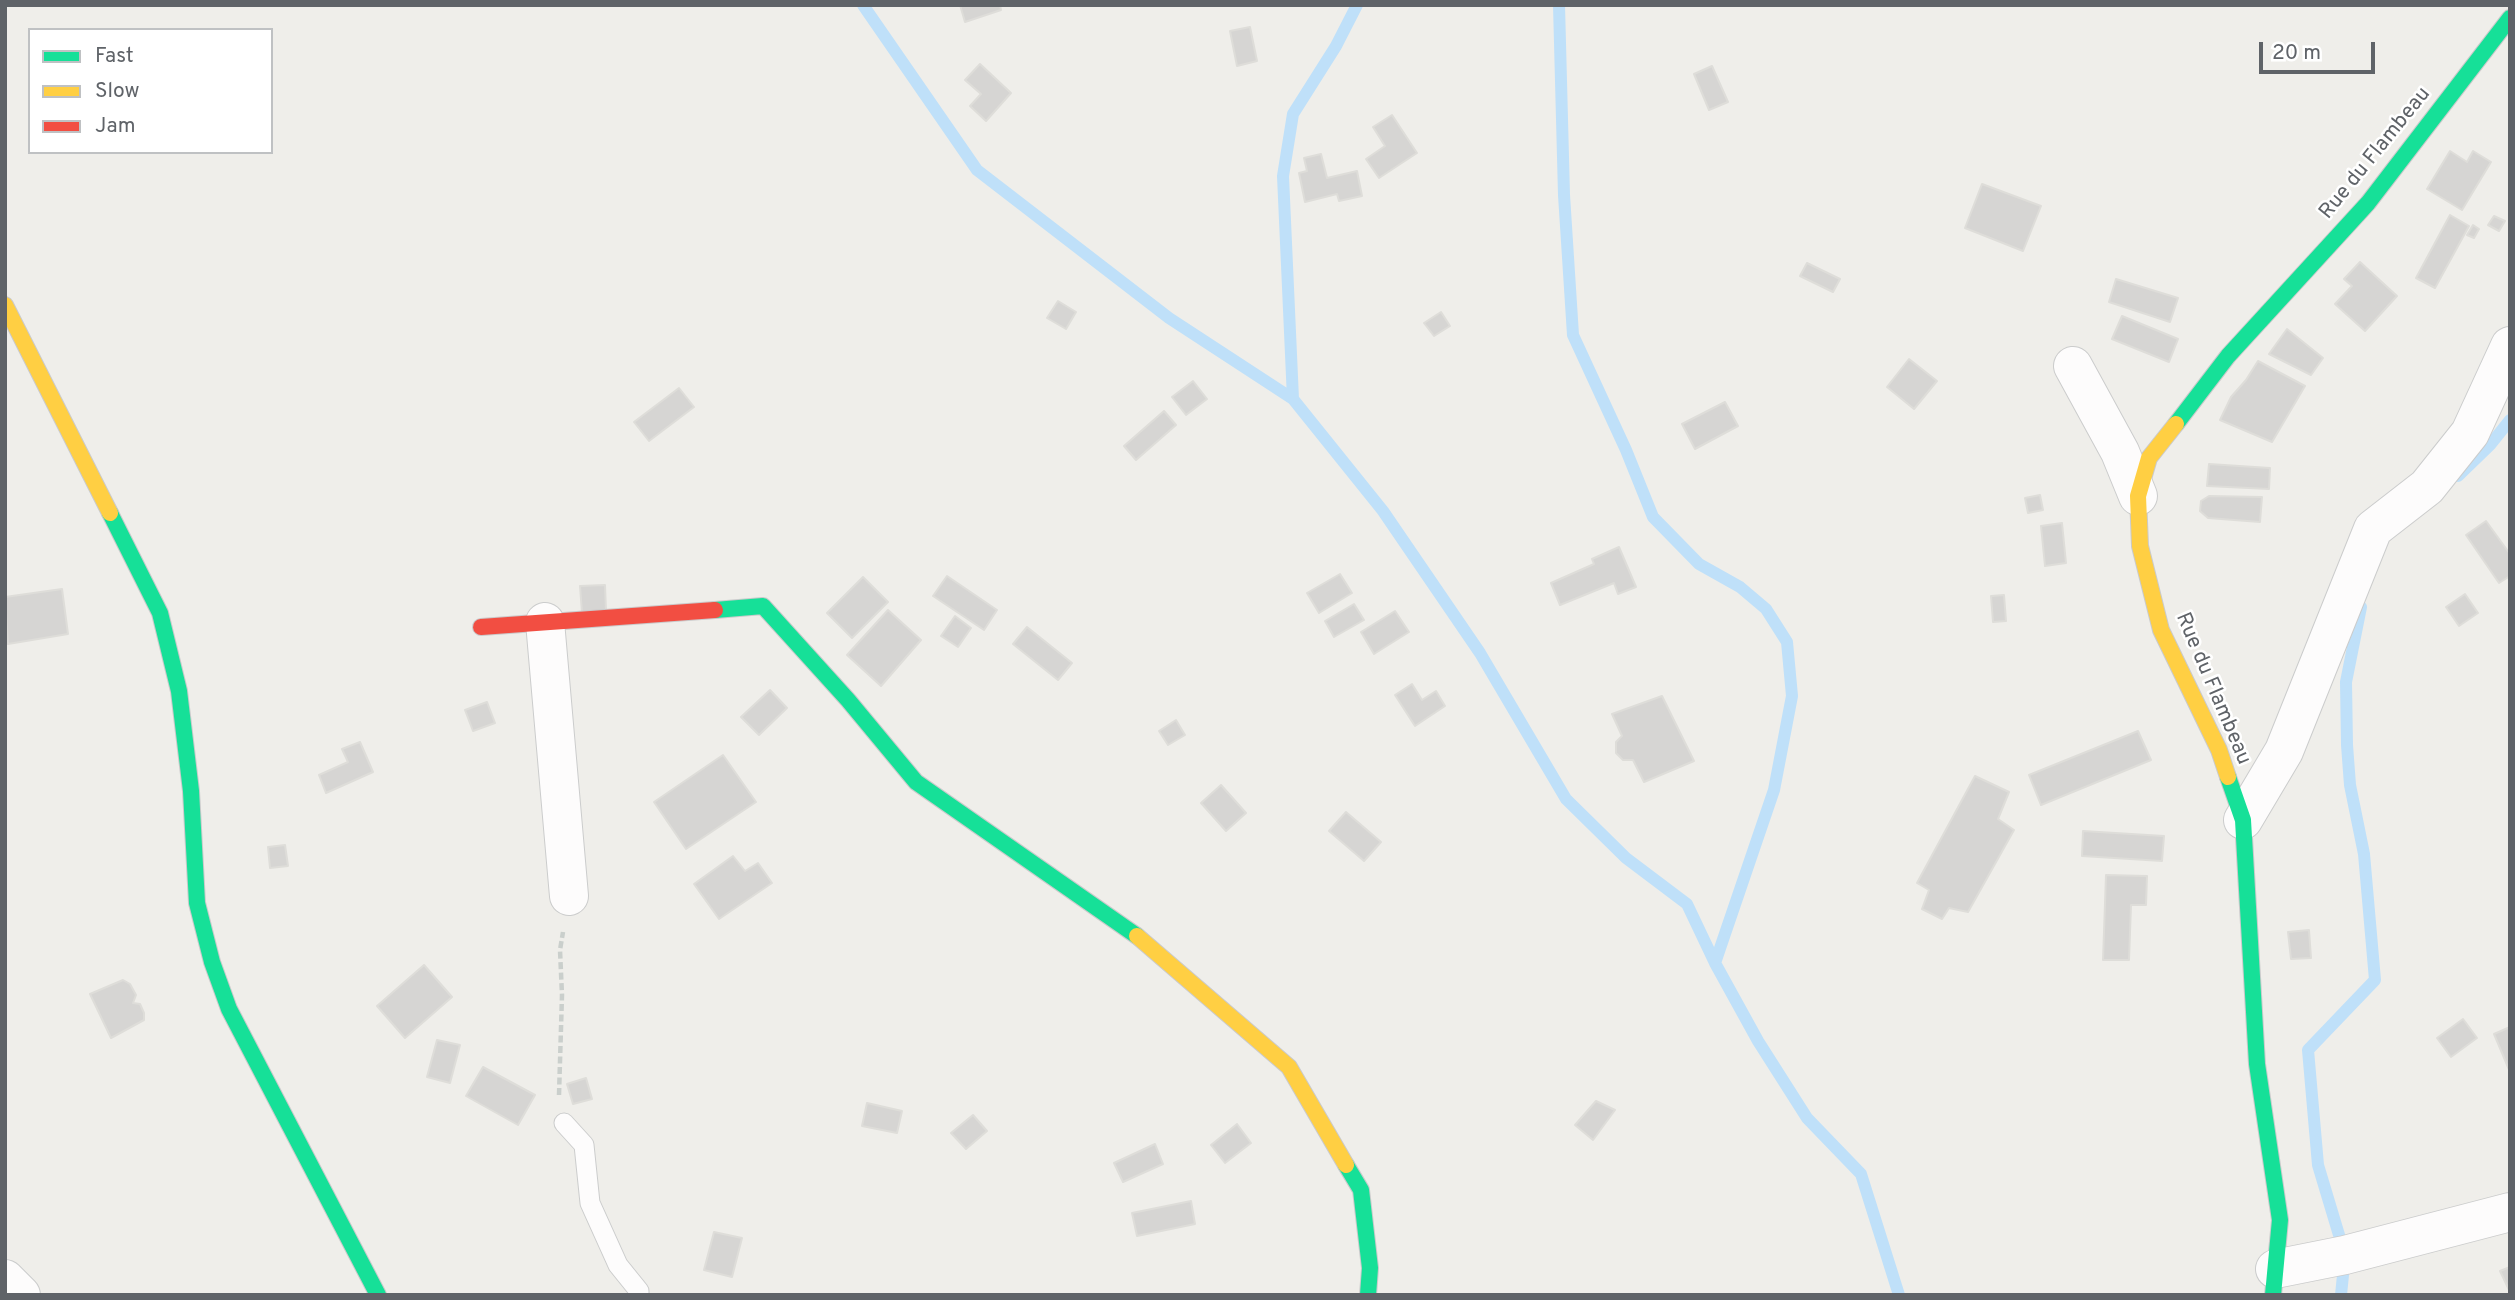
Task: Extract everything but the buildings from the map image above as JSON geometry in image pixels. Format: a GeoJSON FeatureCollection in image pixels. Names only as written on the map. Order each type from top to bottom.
{"type":"FeatureCollection","features":[{"type":"Feature","properties":{"kind":"street","name":"Rue du Flambeau"},"geometry":{"type":"LineString","coordinates":[[2274,1282],[2280,1220],[2257,1065],[2243,820],[2219,750],[2161,630],[2140,545],[2138,496],[2149,458],[2228,356],[2368,203],[2510,18]]}},
{"type":"Feature","properties":{"kind":"street"},"geometry":{"type":"LineString","coordinates":[[5,305],[160,613],[179,691],[191,791],[197,903],[212,962],[229,1009],[378,1295]]}},
{"type":"Feature","properties":{"kind":"street"},"geometry":{"type":"LineString","coordinates":[[2243,820],[2284,751],[2373,529],[2427,487],[2470,433],[2510,346]]}},
{"type":"Feature","properties":{"kind":"street"},"geometry":{"type":"LineString","coordinates":[[2073,366],[2120,452],[2138,496]]}},
{"type":"Feature","properties":{"kind":"street"},"geometry":{"type":"LineString","coordinates":[[481,627],[763,606],[848,700],[916,782],[1138,937],[1289,1067],[1361,1190],[1370,1268],[1368,1295]]}},
{"type":"Feature","properties":{"kind":"street"},"geometry":{"type":"LineString","coordinates":[[545,622],[569,896]]}},
{"type":"Feature","properties":{"kind":"street"},"geometry":{"type":"LineString","coordinates":[[2274,1282],[2345,1255],[2510,1212]]}},
{"type":"Feature","properties":{"kind":"street"},"geometry":{"type":"LineString","coordinates":[[5,1279],[21,1295]]}},
{"type":"Feature","properties":{"kind":"lane"},"geometry":{"type":"LineString","coordinates":[[564,1123],[584,1145],[590,1203],[618,1265],[639,1291],[639,1295]]}},
{"type":"Feature","properties":{"kind":"path"},"geometry":{"type":"LineString","coordinates":[[564,1123],[558,1093],[561,950],[569,896]]}},
{"type":"Feature","properties":{"kind":"waterway"},"geometry":{"type":"LineString","coordinates":[[863,5],[977,170],[1169,318],[1293,399],[1383,511],[1480,653],[1566,799],[1626,858],[1687,904],[1715,963],[1758,1041],[1807,1118],[1861,1174],[1899,1295]]}},
{"type":"Feature","properties":{"kind":"waterway"},"geometry":{"type":"LineString","coordinates":[[1293,399],[1283,176],[1293,114],[1336,46],[1357,5]]}},
{"type":"Feature","properties":{"kind":"waterway"},"geometry":{"type":"LineString","coordinates":[[1559,5],[1564,195],[1573,335],[1626,450],[1653,517],[1699,564],[1740,587],[1766,609],[1787,642],[1792,696],[1774,790],[1715,963]]}},
{"type":"Feature","properties":{"kind":"waterway"},"geometry":{"type":"LineString","coordinates":[[2458,476],[2490,445],[2510,420]]}},
{"type":"Feature","properties":{"kind":"waterway"},"geometry":{"type":"LineString","coordinates":[[2341,1295],[2345,1255],[2318,1165],[2308,1050],[2375,980],[2364,854],[2350,785],[2347,745],[2346,682],[2361,607]]}},
{"type":"Feature","properties":{"kind":"traffic: fast"},"geometry":{"type":"LineString","coordinates":[[2176,424],[2228,356],[2368,203],[2510,18]]}},
{"type":"Feature","properties":{"kind":"traffic: fast"},"geometry":{"type":"LineString","coordinates":[[110,513],[160,613],[179,691],[191,791],[197,903],[212,962],[229,1009],[378,1295]]}},
{"type":"Feature","properties":{"kind":"traffic: fast"},"geometry":{"type":"LineString","coordinates":[[715,610],[763,606],[848,700],[916,782],[1137,936]]}},
{"type":"Feature","properties":{"kind":"traffic: fast"},"geometry":{"type":"LineString","coordinates":[[2228,777],[2243,820],[2257,1064],[2280,1220],[2273,1295]]}},
{"type":"Feature","properties":{"kind":"traffic: fast"},"geometry":{"type":"LineString","coordinates":[[1346,1165],[1361,1190],[1370,1268],[1368,1295]]}},
{"type":"Feature","properties":{"kind":"traffic: slow"},"geometry":{"type":"LineString","coordinates":[[5,305],[110,513]]}},
{"type":"Feature","properties":{"kind":"traffic: slow"},"geometry":{"type":"LineString","coordinates":[[2176,424],[2149,458],[2138,496],[2140,546],[2161,630],[2219,750],[2228,777]]}},
{"type":"Feature","properties":{"kind":"traffic: slow"},"geometry":{"type":"LineString","coordinates":[[1137,936],[1289,1067],[1346,1165]]}},
{"type":"Feature","properties":{"kind":"traffic: jam"},"geometry":{"type":"LineString","coordinates":[[481,627],[715,610]]}}]}
